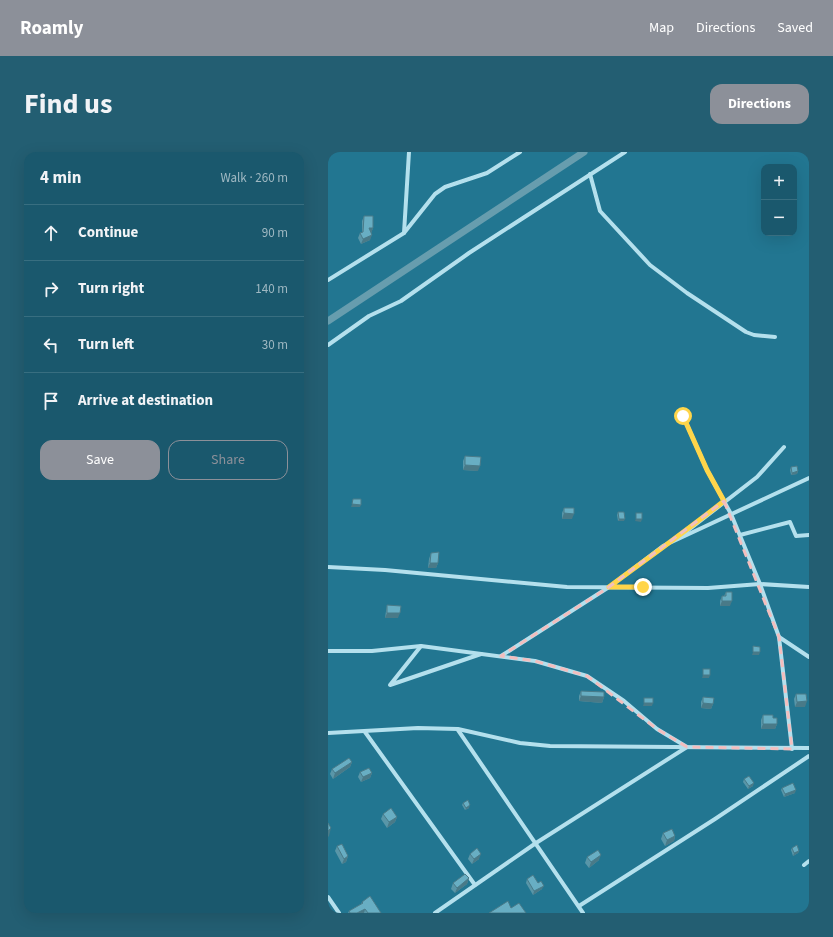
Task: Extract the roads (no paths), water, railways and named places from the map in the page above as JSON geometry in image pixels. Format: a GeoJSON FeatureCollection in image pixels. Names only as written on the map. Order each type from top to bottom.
{"type":"FeatureCollection","features":[{"type":"Feature","properties":{"kind":"street"},"geometry":{"type":"LineString","coordinates":[[404,233],[409,152]]}},
{"type":"Feature","properties":{"kind":"street"},"geometry":{"type":"LineString","coordinates":[[328,280],[404,233],[435,194],[444,187],[487,173],[520,152]]}},
{"type":"Feature","properties":{"kind":"street"},"geometry":{"type":"LineString","coordinates":[[328,345],[369,316],[401,301],[469,253],[625,152]]}},
{"type":"Feature","properties":{"kind":"street"},"geometry":{"type":"LineString","coordinates":[[590,174],[600,211],[650,265],[687,293],[746,332],[754,335],[775,337]]}},
{"type":"Feature","properties":{"kind":"street"},"geometry":{"type":"LineString","coordinates":[[683,416],[707,470],[731,514],[760,584],[779,637],[792,749]]}},
{"type":"Feature","properties":{"kind":"street"},"geometry":{"type":"LineString","coordinates":[[676,540],[724,501],[757,477],[784,447]]}},
{"type":"Feature","properties":{"kind":"street"},"geometry":{"type":"LineString","coordinates":[[501,656],[609,587],[664,546],[809,478]]}},
{"type":"Feature","properties":{"kind":"street"},"geometry":{"type":"LineString","coordinates":[[740,535],[790,522],[796,536],[809,534]]}},
{"type":"Feature","properties":{"kind":"street"},"geometry":{"type":"LineString","coordinates":[[328,567],[385,570],[567,587],[708,588],[760,584],[809,587]]}},
{"type":"Feature","properties":{"kind":"street"},"geometry":{"type":"LineString","coordinates":[[779,637],[809,657]]}},
{"type":"Feature","properties":{"kind":"street"},"geometry":{"type":"LineString","coordinates":[[421,646],[390,685],[484,653]]}},
{"type":"Feature","properties":{"kind":"street"},"geometry":{"type":"LineString","coordinates":[[328,651],[372,651],[421,646],[484,653],[536,661],[587,676],[624,701],[657,729],[687,747]]}},
{"type":"Feature","properties":{"kind":"street"},"geometry":{"type":"LineString","coordinates":[[328,733],[418,728],[458,729],[520,743],[550,746],[809,748]]}},
{"type":"Feature","properties":{"kind":"street"},"geometry":{"type":"LineString","coordinates":[[458,729],[583,913]]}},
{"type":"Feature","properties":{"kind":"street"},"geometry":{"type":"LineString","coordinates":[[365,732],[476,885]]}},
{"type":"Feature","properties":{"kind":"street"},"geometry":{"type":"LineString","coordinates":[[435,913],[536,843],[687,747]]}},
{"type":"Feature","properties":{"kind":"street"},"geometry":{"type":"LineString","coordinates":[[579,906],[715,819],[809,756]]}},
{"type":"Feature","properties":{"kind":"street"},"geometry":{"type":"LineString","coordinates":[[804,865],[809,861]]}},
{"type":"Feature","properties":{"kind":"street"},"geometry":{"type":"LineString","coordinates":[[328,896],[339,913]]}},
{"type":"Feature","properties":{"kind":"waterway"},"geometry":{"type":"LineString","coordinates":[[328,321],[584,152]]}}]}
